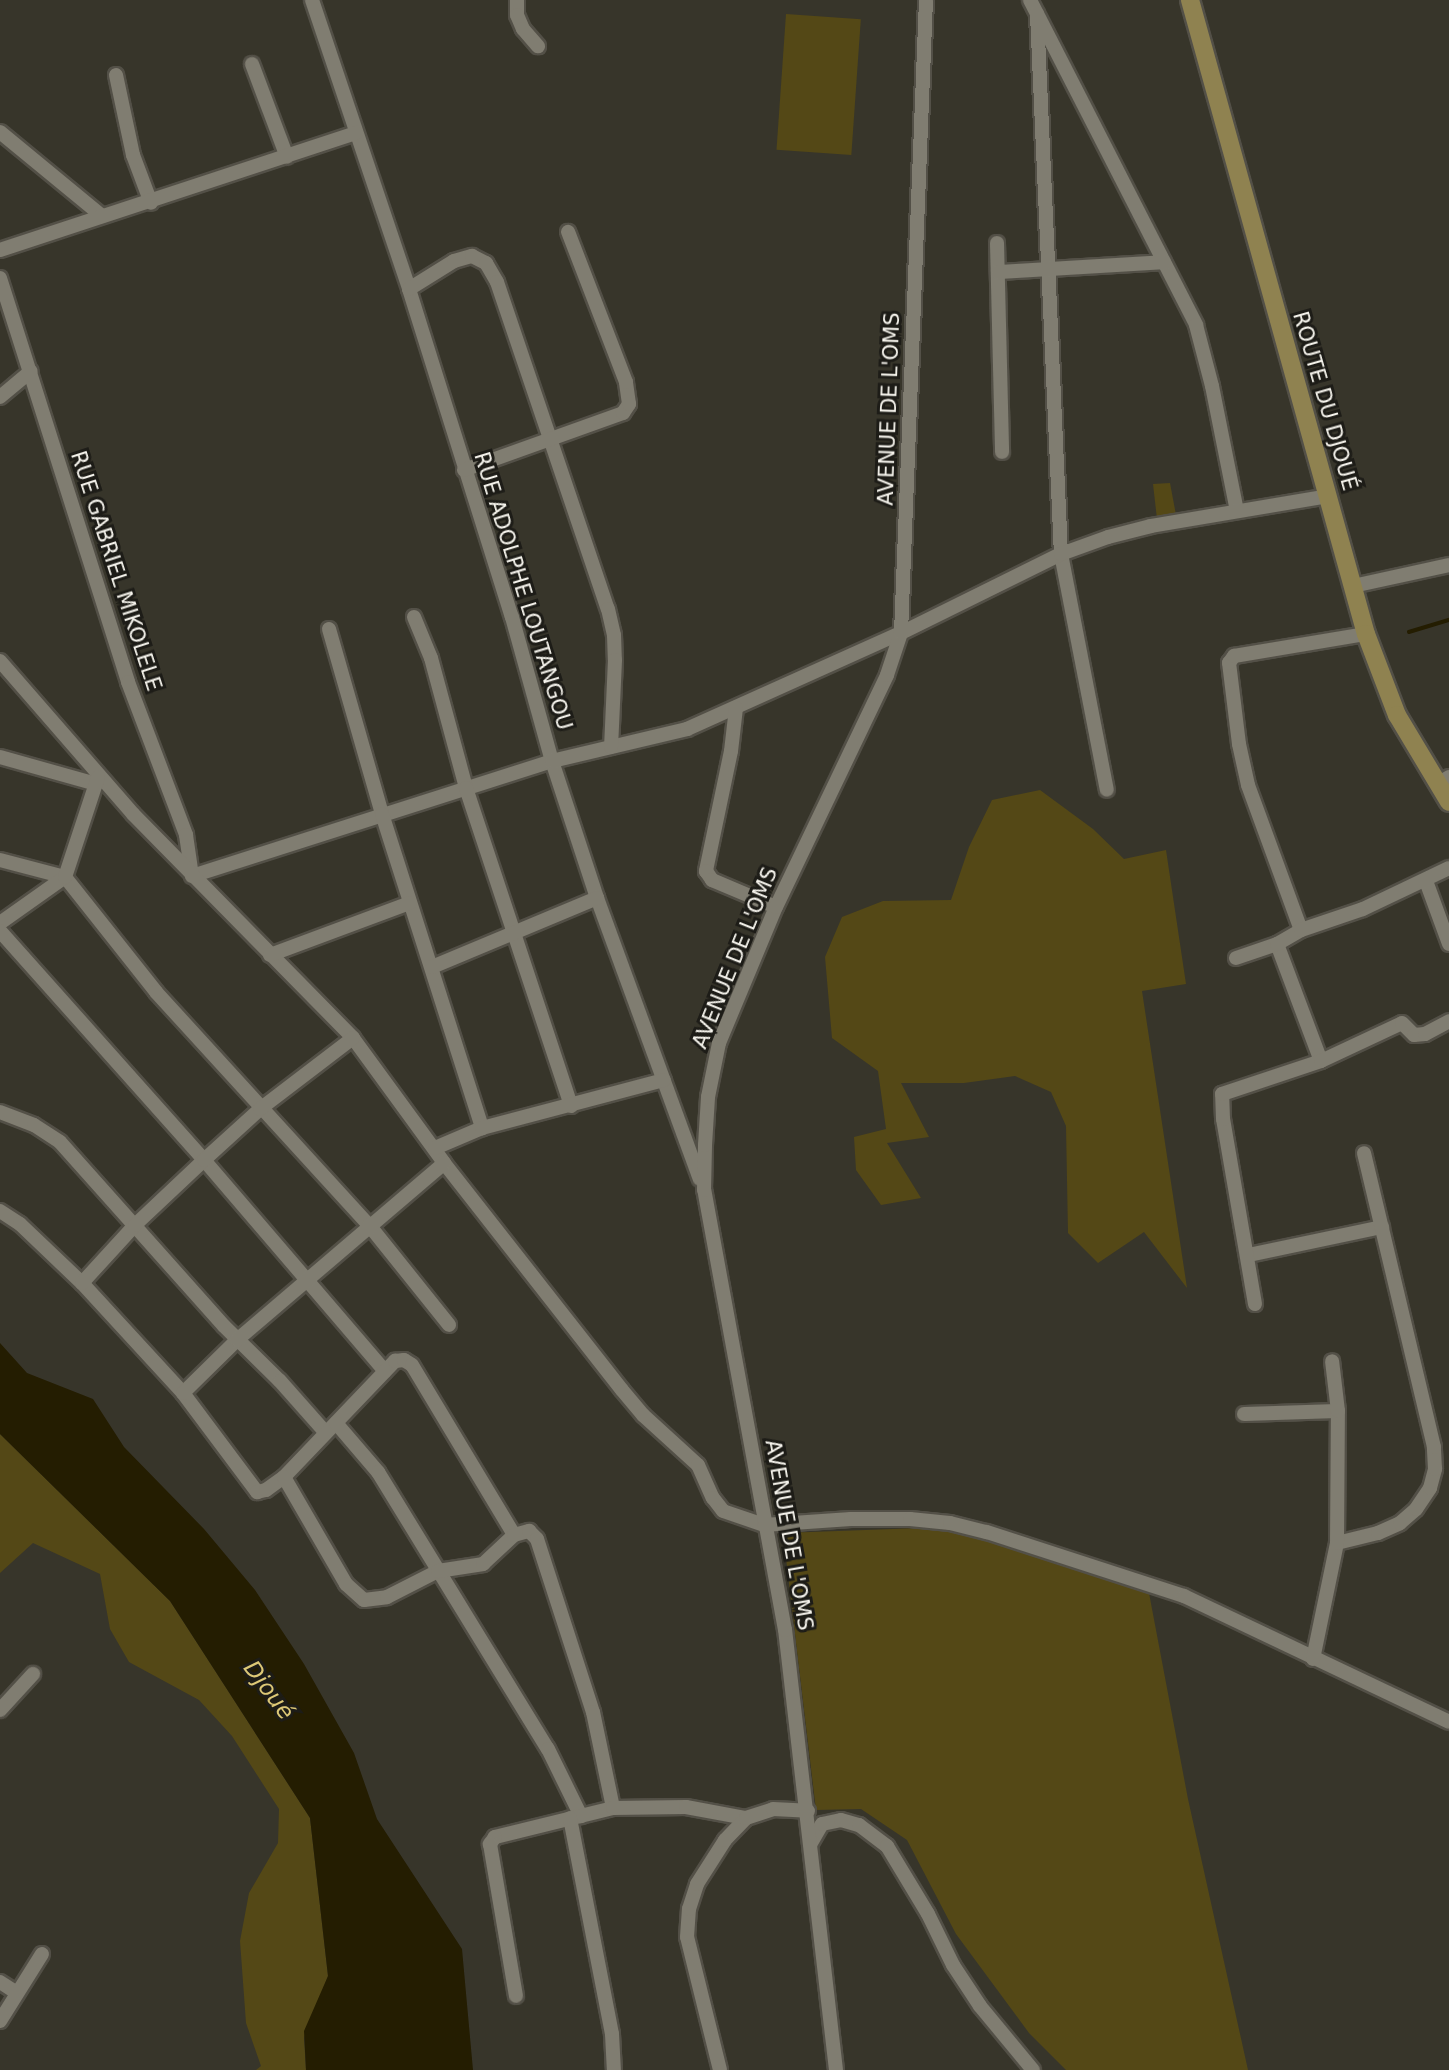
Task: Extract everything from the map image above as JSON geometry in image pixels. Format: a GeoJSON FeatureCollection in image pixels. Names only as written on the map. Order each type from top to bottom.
{"type":"FeatureCollection","features":[{"type":"Feature","properties":{"kind":"main road","name":"ROUTE DU DJOUÉ"},"geometry":{"type":"LineString","coordinates":[[1190,0],[1366,634],[1397,715],[1443,781],[1449,802]]}},
{"type":"Feature","properties":{"kind":"street","name":"RUE ADOLPHE LOUTANGOU"},"geometry":{"type":"LineString","coordinates":[[312,0],[409,289],[512,617],[552,761],[597,898],[704,1190]]}},
{"type":"Feature","properties":{"kind":"street"},"geometry":{"type":"LineString","coordinates":[[517,0],[517,15],[523,29],[538,46]]}},
{"type":"Feature","properties":{"kind":"street","name":"AVENUE DE L'OMS"},"geometry":{"type":"LineString","coordinates":[[836,2070],[785,1630],[704,1190],[708,1097],[719,1043],[776,907],[860,737],[887,675],[901,633],[926,0]]}},
{"type":"Feature","properties":{"kind":"street"},"geometry":{"type":"LineString","coordinates":[[1032,4],[1200,335],[1237,511]]}},
{"type":"Feature","properties":{"kind":"street"},"geometry":{"type":"LineString","coordinates":[[1032,4],[1043,94],[1047,270],[1062,554],[1107,790]]}},
{"type":"Feature","properties":{"kind":"street"},"geometry":{"type":"LineString","coordinates":[[252,64],[287,158]]}},
{"type":"Feature","properties":{"kind":"street"},"geometry":{"type":"LineString","coordinates":[[116,75],[133,155],[150,203]]}},
{"type":"Feature","properties":{"kind":"street"},"geometry":{"type":"LineString","coordinates":[[0,132],[102,216]]}},
{"type":"Feature","properties":{"kind":"street"},"geometry":{"type":"LineString","coordinates":[[0,250],[287,158],[356,133]]}},
{"type":"Feature","properties":{"kind":"street"},"geometry":{"type":"LineString","coordinates":[[464,470],[623,413],[629,404],[626,382],[568,233]]}},
{"type":"Feature","properties":{"kind":"street"},"geometry":{"type":"LineString","coordinates":[[997,243],[1002,452]]}},
{"type":"Feature","properties":{"kind":"street"},"geometry":{"type":"LineString","coordinates":[[409,289],[454,261],[472,256],[486,263],[498,282],[614,635],[611,747]]}},
{"type":"Feature","properties":{"kind":"street"},"geometry":{"type":"LineString","coordinates":[[998,272],[1164,262]]}},
{"type":"Feature","properties":{"kind":"street","name":"RUE GABRIEL MIKOLELE"},"geometry":{"type":"LineString","coordinates":[[0,278],[128,682],[186,835],[192,876]]}},
{"type":"Feature","properties":{"kind":"street"},"geometry":{"type":"LineString","coordinates":[[0,397],[30,371]]}},
{"type":"Feature","properties":{"kind":"street"},"geometry":{"type":"LineString","coordinates":[[192,876],[552,761],[687,729],[901,633],[1062,554],[1151,526],[1328,496]]}},
{"type":"Feature","properties":{"kind":"street"},"geometry":{"type":"LineString","coordinates":[[1353,586],[1449,565]]}},
{"type":"Feature","properties":{"kind":"street"},"geometry":{"type":"LineString","coordinates":[[414,617],[439,683],[466,788],[571,1106]]}},
{"type":"Feature","properties":{"kind":"street"},"geometry":{"type":"LineString","coordinates":[[329,629],[410,903],[482,1128]]}},
{"type":"Feature","properties":{"kind":"street"},"geometry":{"type":"LineString","coordinates":[[1300,930],[1248,785],[1238,744],[1229,663],[1234,656],[1366,634]]}},
{"type":"Feature","properties":{"kind":"street"},"geometry":{"type":"LineString","coordinates":[[0,661],[97,780],[353,1038],[444,1163],[621,1390],[643,1415],[698,1465],[723,1511],[764,1525],[851,1518],[950,1522],[1184,1596],[1313,1659],[1448,1720]]}},
{"type":"Feature","properties":{"kind":"street"},"geometry":{"type":"LineString","coordinates":[[736,708],[731,751],[706,871],[712,880],[776,907]]}},
{"type":"Feature","properties":{"kind":"street"},"geometry":{"type":"LineString","coordinates":[[0,757],[97,780]]}},
{"type":"Feature","properties":{"kind":"street"},"geometry":{"type":"LineString","coordinates":[[0,923],[65,877],[97,780]]}},
{"type":"Feature","properties":{"kind":"street"},"geometry":{"type":"LineString","coordinates":[[0,860],[65,877],[156,992],[260,1109],[369,1225],[449,1325]]}},
{"type":"Feature","properties":{"kind":"street"},"geometry":{"type":"LineString","coordinates":[[1236,958],[1277,943],[1300,930],[1363,909],[1449,868]]}},
{"type":"Feature","properties":{"kind":"street"},"geometry":{"type":"LineString","coordinates":[[1426,881],[1449,944]]}},
{"type":"Feature","properties":{"kind":"street"},"geometry":{"type":"LineString","coordinates":[[432,967],[597,898]]}},
{"type":"Feature","properties":{"kind":"street"},"geometry":{"type":"LineString","coordinates":[[270,955],[410,903]]}},
{"type":"Feature","properties":{"kind":"street"},"geometry":{"type":"LineString","coordinates":[[0,932],[204,1160],[385,1371]]}},
{"type":"Feature","properties":{"kind":"street"},"geometry":{"type":"LineString","coordinates":[[1277,943],[1321,1060]]}},
{"type":"Feature","properties":{"kind":"street"},"geometry":{"type":"LineString","coordinates":[[1255,1304],[1223,1119],[1222,1094],[1321,1060],[1402,1023],[1414,1035],[1447,1028]]}},
{"type":"Feature","properties":{"kind":"street"},"geometry":{"type":"LineString","coordinates":[[82,1283],[135,1225],[260,1109],[353,1038]]}},
{"type":"Feature","properties":{"kind":"street"},"geometry":{"type":"LineString","coordinates":[[435,1148],[482,1128],[664,1080]]}},
{"type":"Feature","properties":{"kind":"street"},"geometry":{"type":"LineString","coordinates":[[0,1112],[34,1125],[60,1142],[237,1340],[378,1472],[548,1749],[576,1817],[612,2034],[614,2070]]}},
{"type":"Feature","properties":{"kind":"street"},"geometry":{"type":"LineString","coordinates":[[1337,1543],[1389,1528],[1416,1509],[1430,1488],[1434,1469],[1434,1447],[1408,1347],[1364,1153]]}},
{"type":"Feature","properties":{"kind":"street"},"geometry":{"type":"LineString","coordinates":[[183,1393],[237,1340],[444,1163]]}},
{"type":"Feature","properties":{"kind":"street"},"geometry":{"type":"LineString","coordinates":[[0,1211],[20,1223],[82,1283],[183,1393],[257,1492],[266,1490],[284,1477],[385,1371],[399,1360],[412,1365],[514,1535]]}},
{"type":"Feature","properties":{"kind":"street"},"geometry":{"type":"LineString","coordinates":[[1248,1255],[1382,1227]]}},
{"type":"Feature","properties":{"kind":"street"},"geometry":{"type":"LineString","coordinates":[[1313,1659],[1337,1543],[1338,1411],[1332,1361]]}},
{"type":"Feature","properties":{"kind":"street"},"geometry":{"type":"LineString","coordinates":[[1244,1414],[1338,1411]]}},
{"type":"Feature","properties":{"kind":"street"},"geometry":{"type":"LineString","coordinates":[[1434,1447],[1449,1442]]}},
{"type":"Feature","properties":{"kind":"street"},"geometry":{"type":"LineString","coordinates":[[284,1477],[346,1584],[365,1600],[387,1597],[438,1571],[483,1564],[514,1535],[529,1531],[537,1539],[593,1712],[613,1808]]}},
{"type":"Feature","properties":{"kind":"street"},"geometry":{"type":"LineString","coordinates":[[0,1710],[33,1674]]}},
{"type":"Feature","properties":{"kind":"street"},"geometry":{"type":"LineString","coordinates":[[516,1996],[488,1851],[495,1838],[613,1808],[676,1806],[746,1818],[773,1809],[808,1811]]}},
{"type":"Feature","properties":{"kind":"street"},"geometry":{"type":"LineString","coordinates":[[720,2070],[691,1962],[687,1937],[689,1909],[697,1884],[713,1857],[746,1818]]}},
{"type":"Feature","properties":{"kind":"street"},"geometry":{"type":"LineString","coordinates":[[811,1843],[822,1824],[841,1820],[859,1825],[887,1846],[980,2006],[1033,2070]]}},
{"type":"Feature","properties":{"kind":"street"},"geometry":{"type":"LineString","coordinates":[[0,2021],[42,1954]]}},
{"type":"Feature","properties":{"kind":"street"},"geometry":{"type":"LineString","coordinates":[[0,1982],[17,1993]]}},
{"type":"Feature","properties":{"kind":"shaded area"},"geometry":{"type":"Polygon","coordinates":[[[786,14],[861,19],[851,155],[777,150],[786,14]]]}},
{"type":"Feature","properties":{"kind":"shaded area"},"geometry":{"type":"Polygon","coordinates":[[[1170,483],[1176,515],[1157,519],[1153,484],[1170,483]]]}},
{"type":"Feature","properties":{"kind":"shaded area"},"geometry":{"type":"Polygon","coordinates":[[[1040,790],[1093,829],[1124,859],[1166,850],[1186,984],[1142,991],[1187,1288],[1144,1232],[1098,1263],[1068,1233],[1066,1126],[1051,1092],[1015,1076],[964,1083],[901,1083],[929,1137],[887,1143],[921,1198],[881,1205],[856,1170],[854,1137],[886,1129],[878,1071],[832,1038],[825,957],[842,917],[883,901],[951,900],[969,847],[992,800],[1040,790]]]}},
{"type":"Feature","properties":{"kind":"shaded area"},"geometry":{"type":"Polygon","coordinates":[[[0,1434],[170,1601],[310,1818],[328,1976],[304,2038],[306,2070],[256,2070],[261,2066],[246,2023],[240,1941],[249,1893],[278,1843],[279,1809],[232,1736],[199,1700],[129,1662],[110,1629],[100,1574],[33,1543],[0,1573],[0,1434]]]}},
{"type":"Feature","properties":{"kind":"shaded area"},"geometry":{"type":"Polygon","coordinates":[[[948,1527],[1149,1593],[1188,1799],[1248,2070],[1066,2070],[1029,2033],[956,1934],[907,1840],[861,1809],[816,1810],[783,1533],[948,1527]]]}},
{"type":"Feature","properties":{"kind":"water","name":"Djoué"},"geometry":{"type":"Polygon","coordinates":[[[0,1343],[27,1373],[93,1399],[124,1447],[204,1529],[255,1590],[304,1664],[354,1753],[377,1819],[462,1949],[473,2070],[306,2070],[304,2031],[328,1976],[310,1818],[170,1601],[0,1434],[0,1343]]]}},
{"type":"Feature","properties":{"kind":"waterway"},"geometry":{"type":"LineString","coordinates":[[1409,632],[1449,620]]}}]}
